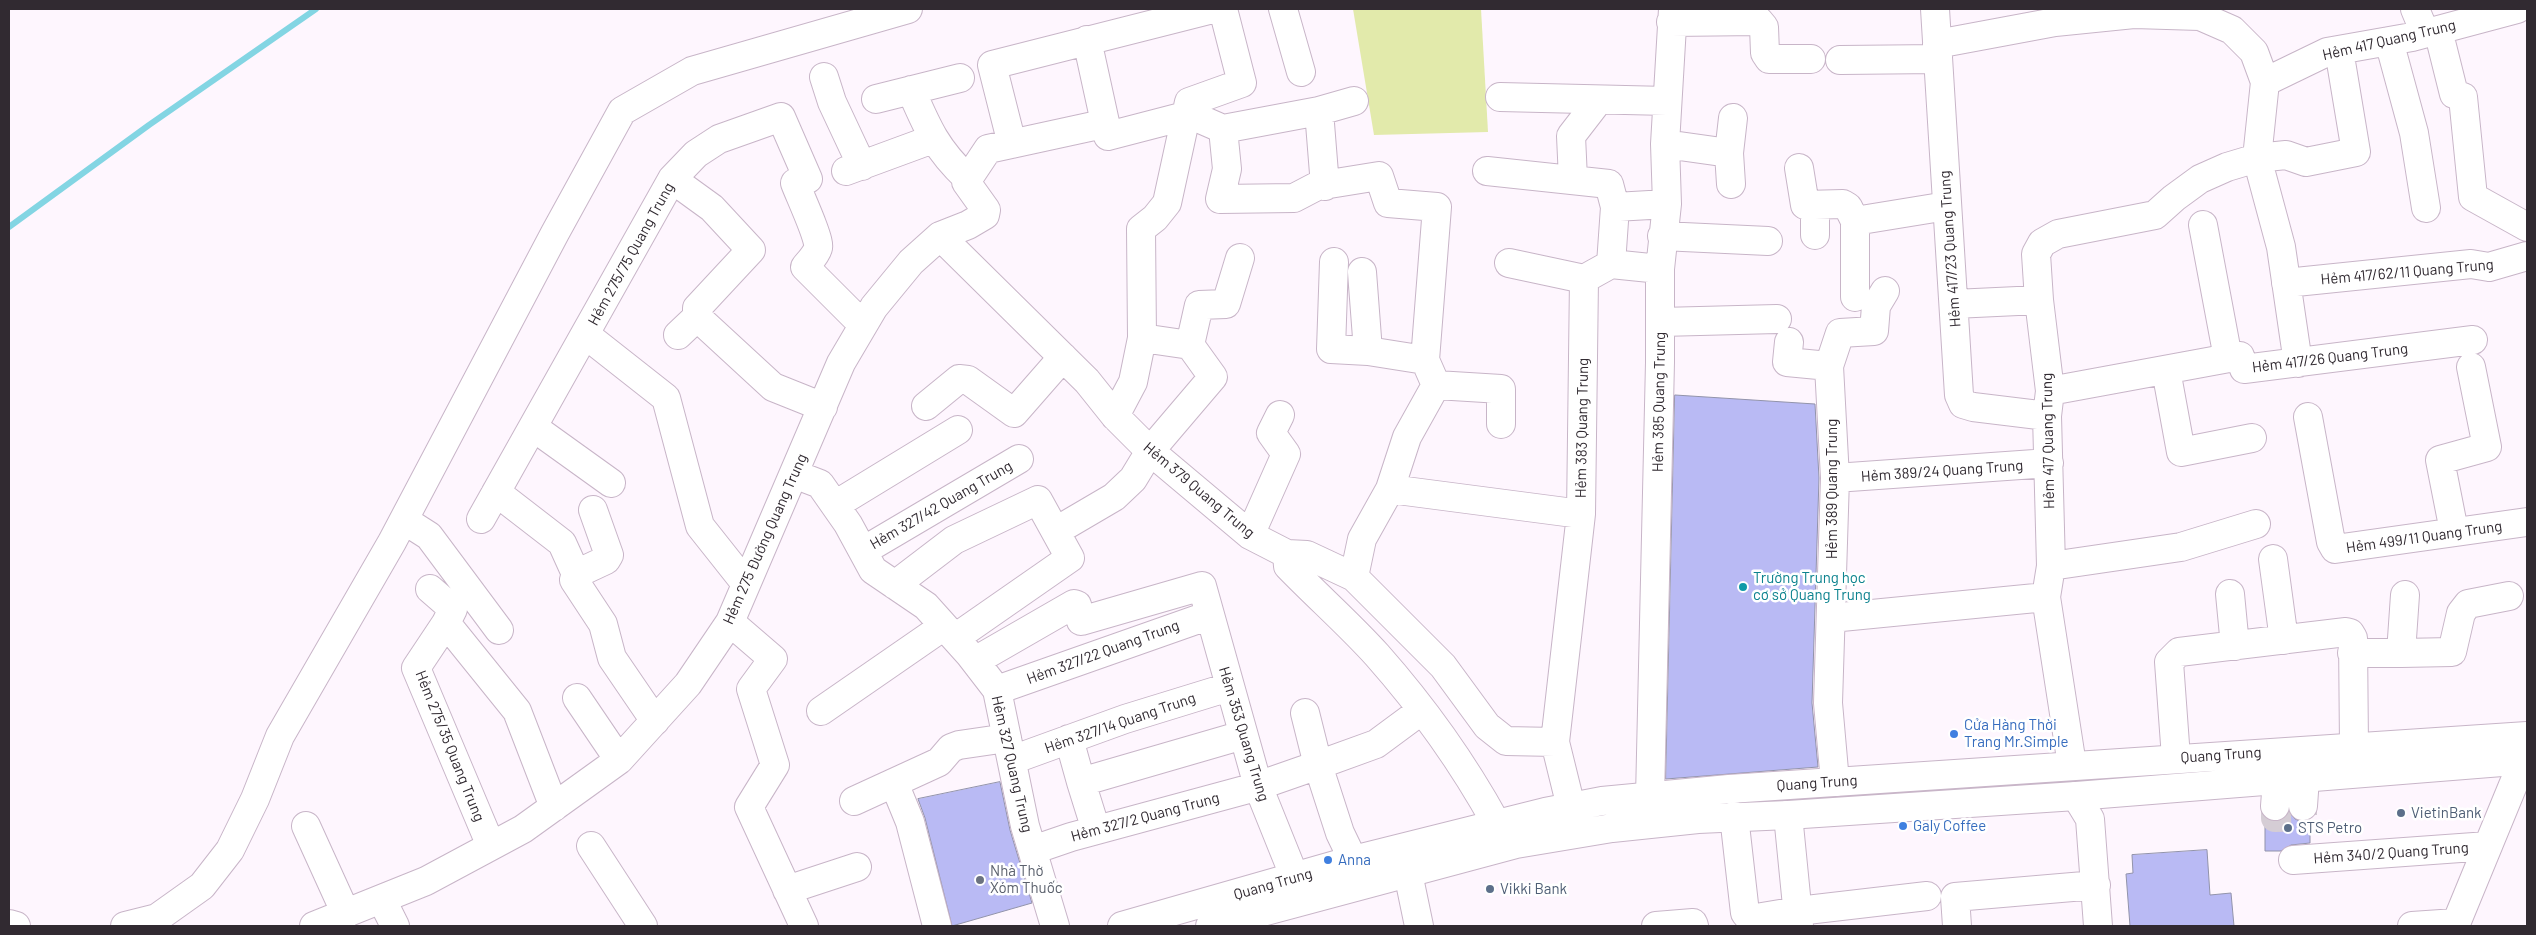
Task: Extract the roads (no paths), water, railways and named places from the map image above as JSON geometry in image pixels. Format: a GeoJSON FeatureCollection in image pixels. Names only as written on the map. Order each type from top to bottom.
{"type":"FeatureCollection","features":[{"type":"Feature","properties":{"kind":"street"},"geometry":{"type":"LineString","coordinates":[[125,926],[157,918],[202,886],[230,850],[255,799],[280,736],[404,520],[555,233],[622,111],[692,71],[908,9]]}},
{"type":"Feature","properties":{"kind":"street"},"geometry":{"type":"LineString","coordinates":[[1000,146],[992,66],[1213,9]]}},
{"type":"Feature","properties":{"kind":"street"},"geometry":{"type":"LineString","coordinates":[[1115,416],[1133,382],[1142,338],[1141,229],[1155,218],[1167,203],[1184,116],[1189,102],[1242,83],[1223,9]]}},
{"type":"Feature","properties":{"kind":"street"},"geometry":{"type":"LineString","coordinates":[[1284,9],[1301,72]]}},
{"type":"Feature","properties":{"kind":"street","name":"Hẻm 417/23 Quang Trung"},"geometry":{"type":"LineString","coordinates":[[1935,9],[1959,395],[1963,404],[2049,403]]}},
{"type":"Feature","properties":{"kind":"street","name":"Hẻm 417 Quang Trung"},"geometry":{"type":"LineString","coordinates":[[2265,82],[2327,52],[2389,41],[2426,24],[2517,9]]}},
{"type":"Feature","properties":{"kind":"street"},"geometry":{"type":"LineString","coordinates":[[2523,9],[2527,22]]}},
{"type":"Feature","properties":{"kind":"street"},"geometry":{"type":"LineString","coordinates":[[1840,60],[1938,52],[2055,22],[2134,11],[2200,16],[2232,30],[2254,52],[2265,82],[2257,158],[2281,247],[2298,363]]}},
{"type":"Feature","properties":{"kind":"street"},"geometry":{"type":"LineString","coordinates":[[1672,15],[1759,21],[1764,27],[1765,53],[1768,58],[1812,59]]}},
{"type":"Feature","properties":{"kind":"street","name":"Hẻm 385 Quang Trung"},"geometry":{"type":"LineString","coordinates":[[1650,796],[1661,322],[1660,269],[1662,236],[1667,204],[1667,101],[1672,15]]}},
{"type":"Feature","properties":{"kind":"street"},"geometry":{"type":"LineString","coordinates":[[2426,24],[2454,94],[2464,97],[2473,196],[2527,227]]}},
{"type":"Feature","properties":{"kind":"street"},"geometry":{"type":"LineString","coordinates":[[1087,40],[1103,124],[1108,136],[1184,116],[1200,119],[1223,129],[1319,111],[1354,101]]}},
{"type":"Feature","properties":{"kind":"street"},"geometry":{"type":"LineString","coordinates":[[2389,41],[2414,133],[2426,208]]}},
{"type":"Feature","properties":{"kind":"street","name":"Hẻm 417 Quang Trung"},"geometry":{"type":"LineString","coordinates":[[2076,796],[2046,597],[2051,566],[2049,403],[2036,254],[2042,243],[2058,234],[2156,215],[2174,198],[2200,179],[2227,167],[2257,158],[2286,155],[2306,162],[2356,152],[2339,50]]}},
{"type":"Feature","properties":{"kind":"street"},"geometry":{"type":"LineString","coordinates":[[824,76],[853,169],[933,139]]}},
{"type":"Feature","properties":{"kind":"street"},"geometry":{"type":"LineString","coordinates":[[876,99],[960,78]]}},
{"type":"Feature","properties":{"kind":"street"},"geometry":{"type":"LineString","coordinates":[[911,90],[933,139],[948,160],[967,178],[1000,146],[1103,124]]}},
{"type":"Feature","properties":{"kind":"street"},"geometry":{"type":"LineString","coordinates":[[1500,97],[1667,101]]}},
{"type":"Feature","properties":{"kind":"street"},"geometry":{"type":"LineString","coordinates":[[1573,179],[1571,136],[1598,100]]}},
{"type":"Feature","properties":{"kind":"street"},"geometry":{"type":"LineString","coordinates":[[1319,111],[1325,186]]}},
{"type":"Feature","properties":{"kind":"street","name":"Hẻm 275/75 Quang Trung"},"geometry":{"type":"LineString","coordinates":[[481,519],[672,179],[696,154],[719,139],[781,117],[808,179],[795,183],[804,208],[820,240],[819,248],[804,267],[863,325]]}},
{"type":"Feature","properties":{"kind":"street"},"geometry":{"type":"LineString","coordinates":[[1731,184],[1730,153],[1733,118]]}},
{"type":"Feature","properties":{"kind":"street"},"geometry":{"type":"LineString","coordinates":[[1223,129],[1227,169],[1220,199],[1294,198],[1317,186],[1379,176],[1388,203],[1436,207],[1425,360],[1436,385]]}},
{"type":"Feature","properties":{"kind":"street"},"geometry":{"type":"LineString","coordinates":[[1666,144],[1730,153]]}},
{"type":"Feature","properties":{"kind":"street"},"geometry":{"type":"LineString","coordinates":[[1799,168],[1804,205],[1843,204],[1848,207],[1856,221],[1855,297]]}},
{"type":"Feature","properties":{"kind":"street"},"geometry":{"type":"LineString","coordinates":[[1487,171],[1609,184],[1615,207],[1611,264]]}},
{"type":"Feature","properties":{"kind":"street","name":"Hẻm 275 Đường Quang Trung"},"geometry":{"type":"LineString","coordinates":[[314,926],[426,881],[523,829],[619,760],[688,684],[730,622],[841,362],[874,307],[911,262],[940,236],[968,225],[986,213],[968,186],[967,178]]}},
{"type":"Feature","properties":{"kind":"street"},"geometry":{"type":"LineString","coordinates":[[672,179],[712,208],[751,250],[696,308],[687,326],[774,387],[823,407]]}},
{"type":"Feature","properties":{"kind":"street"},"geometry":{"type":"LineString","coordinates":[[1615,207],[1667,204]]}},
{"type":"Feature","properties":{"kind":"street"},"geometry":{"type":"LineString","coordinates":[[1815,205],[1815,235]]}},
{"type":"Feature","properties":{"kind":"street"},"geometry":{"type":"LineString","coordinates":[[1856,221],[1947,206]]}},
{"type":"Feature","properties":{"kind":"street"},"geometry":{"type":"LineString","coordinates":[[2049,403],[2166,370],[2228,358],[2203,225]]}},
{"type":"Feature","properties":{"kind":"street","name":"Hẻm 379 Quang Trung"},"geometry":{"type":"LineString","coordinates":[[940,236],[1087,381],[1115,416],[1150,451],[1250,536],[1286,554]]}},
{"type":"Feature","properties":{"kind":"street"},"geometry":{"type":"LineString","coordinates":[[1662,236],[1768,241]]}},
{"type":"Feature","properties":{"kind":"street","name":"Hẻm 417/62/11 Quang Trung"},"geometry":{"type":"LineString","coordinates":[[2286,283],[2471,264],[2489,266],[2527,256]]}},
{"type":"Feature","properties":{"kind":"street"},"geometry":{"type":"LineString","coordinates":[[1190,345],[1199,305],[1226,304],[1240,258]]}},
{"type":"Feature","properties":{"kind":"street"},"geometry":{"type":"LineString","coordinates":[[1334,262],[1331,349],[1368,351],[1425,360]]}},
{"type":"Feature","properties":{"kind":"street"},"geometry":{"type":"LineString","coordinates":[[1509,264],[1584,279],[1611,264],[1660,269]]}},
{"type":"Feature","properties":{"kind":"street"},"geometry":{"type":"LineString","coordinates":[[1362,272],[1368,351]]}},
{"type":"Feature","properties":{"kind":"street","name":"Hẻm 383 Quang Trung"},"geometry":{"type":"LineString","coordinates":[[1576,834],[1555,742],[1581,514],[1584,279]]}},
{"type":"Feature","properties":{"kind":"street","name":"Hẻm 389 Quang Trung"},"geometry":{"type":"LineString","coordinates":[[1835,782],[1828,703],[1832,618],[1834,478],[1829,366],[1840,333],[1874,331],[1876,306],[1885,291]]}},
{"type":"Feature","properties":{"kind":"street"},"geometry":{"type":"LineString","coordinates":[[1954,304],[2039,300]]}},
{"type":"Feature","properties":{"kind":"street"},"geometry":{"type":"LineString","coordinates":[[1661,322],[1783,331],[1787,362],[1829,366]]}},
{"type":"Feature","properties":{"kind":"street","name":"Hẻm 275/75 Quang Trung"},"geometry":{"type":"LineString","coordinates":[[586,334],[666,398],[700,526],[746,584]]}},
{"type":"Feature","properties":{"kind":"street"},"geometry":{"type":"LineString","coordinates":[[1056,531],[1114,497],[1133,479],[1150,451],[1213,377],[1190,345],[1142,338]]}},
{"type":"Feature","properties":{"kind":"street","name":"Hẻm 417/26 Quang Trung"},"geometry":{"type":"LineString","coordinates":[[2228,358],[2240,356],[2244,369],[2473,340]]}},
{"type":"Feature","properties":{"kind":"street"},"geometry":{"type":"LineString","coordinates":[[926,406],[958,379],[968,380],[1014,413],[1063,357]]}},
{"type":"Feature","properties":{"kind":"street"},"geometry":{"type":"LineString","coordinates":[[2454,531],[2440,460],[2487,447],[2471,367]]}},
{"type":"Feature","properties":{"kind":"street"},"geometry":{"type":"LineString","coordinates":[[2166,370],[2181,452],[2252,438]]}},
{"type":"Feature","properties":{"kind":"street"},"geometry":{"type":"LineString","coordinates":[[1436,385],[1501,389],[1500,424]]}},
{"type":"Feature","properties":{"kind":"street"},"geometry":{"type":"LineString","coordinates":[[1354,577],[1362,538],[1390,489],[1407,436],[1436,385]]}},
{"type":"Feature","properties":{"kind":"street"},"geometry":{"type":"LineString","coordinates":[[1250,536],[1286,454],[1271,433],[1280,415]]}},
{"type":"Feature","properties":{"kind":"street","name":"Hẻm 499/11 Quang Trung"},"geometry":{"type":"LineString","coordinates":[[2308,417],[2331,542],[2335,548],[2527,522]]}},
{"type":"Feature","properties":{"kind":"street"},"geometry":{"type":"LineString","coordinates":[[533,427],[611,483]]}},
{"type":"Feature","properties":{"kind":"street"},"geometry":{"type":"LineString","coordinates":[[835,505],[958,430]]}},
{"type":"Feature","properties":{"kind":"street","name":"Hẻm 327/42 Quang Trung"},"geometry":{"type":"LineString","coordinates":[[863,551],[1018,460]]}},
{"type":"Feature","properties":{"kind":"street","name":"Hẻm 389/24 Quang Trung"},"geometry":{"type":"LineString","coordinates":[[1834,478],[2049,463]]}},
{"type":"Feature","properties":{"kind":"street","name":"Hẻm 327 Quang Trung"},"geometry":{"type":"LineString","coordinates":[[794,474],[820,484],[835,505],[873,570],[926,606],[975,661],[997,690],[1033,850],[1055,926]]}},
{"type":"Feature","properties":{"kind":"street"},"geometry":{"type":"LineString","coordinates":[[1390,489],[1581,514]]}},
{"type":"Feature","properties":{"kind":"street"},"geometry":{"type":"LineString","coordinates":[[496,492],[562,543],[576,574],[574,580],[603,624],[612,658],[655,720]]}},
{"type":"Feature","properties":{"kind":"street"},"geometry":{"type":"LineString","coordinates":[[821,711],[1070,558],[1041,504],[1038,500],[1034,500],[954,540],[895,585]]}},
{"type":"Feature","properties":{"kind":"street"},"geometry":{"type":"LineString","coordinates":[[576,574],[606,560],[609,555],[593,510]]}},
{"type":"Feature","properties":{"kind":"street"},"geometry":{"type":"LineString","coordinates":[[404,520],[428,536],[499,630]]}},
{"type":"Feature","properties":{"kind":"street"},"geometry":{"type":"LineString","coordinates":[[2051,566],[2181,548],[2256,524]]}},
{"type":"Feature","properties":{"kind":"street"},"geometry":{"type":"LineString","coordinates":[[1496,823],[1471,778],[1422,710],[1376,654],[1288,566],[1286,554],[1307,555],[1354,577],[1442,666],[1487,726],[1506,741],[1555,742]]}},
{"type":"Feature","properties":{"kind":"street"},"geometry":{"type":"LineString","coordinates":[[2273,559],[2284,640]]}},
{"type":"Feature","properties":{"kind":"street","name":"Hẻm 353 Quang Trung"},"geometry":{"type":"LineString","coordinates":[[975,661],[1074,604],[1077,605],[1081,621],[1202,586],[1258,786],[1295,878]]}},
{"type":"Feature","properties":{"kind":"street"},"geometry":{"type":"LineString","coordinates":[[430,589],[453,609],[446,623],[517,712],[554,807]]}},
{"type":"Feature","properties":{"kind":"street"},"geometry":{"type":"LineString","coordinates":[[2230,594],[2235,646]]}},
{"type":"Feature","properties":{"kind":"street"},"geometry":{"type":"LineString","coordinates":[[2401,653],[2405,595]]}},
{"type":"Feature","properties":{"kind":"street"},"geometry":{"type":"LineString","coordinates":[[2352,653],[2452,652],[2461,613],[2468,604],[2509,596]]}},
{"type":"Feature","properties":{"kind":"street"},"geometry":{"type":"LineString","coordinates":[[1832,618],[2046,597]]}},
{"type":"Feature","properties":{"kind":"street","name":"Hẻm 327/22 Quang Trung"},"geometry":{"type":"LineString","coordinates":[[997,690],[1210,615]]}},
{"type":"Feature","properties":{"kind":"street"},"geometry":{"type":"LineString","coordinates":[[730,622],[774,659],[751,689],[775,765],[749,807],[804,926]]}},
{"type":"Feature","properties":{"kind":"street","name":"Hẻm 275/35 Quang Trung"},"geometry":{"type":"LineString","coordinates":[[446,623],[416,668],[491,846]]}},
{"type":"Feature","properties":{"kind":"street"},"geometry":{"type":"LineString","coordinates":[[2176,758],[2169,662],[2179,652],[2346,632],[2350,633],[2353,638],[2354,747]]}},
{"type":"Feature","properties":{"kind":"street","name":"Hẻm 327/14 Quang Trung"},"geometry":{"type":"LineString","coordinates":[[854,801],[939,762],[952,748],[959,745],[1009,749],[1068,739],[1125,719],[1229,687]]}},
{"type":"Feature","properties":{"kind":"street"},"geometry":{"type":"LineString","coordinates":[[577,698],[619,760]]}},
{"type":"Feature","properties":{"kind":"street","name":"Hẻm 327/2 Quang Trung"},"geometry":{"type":"LineString","coordinates":[[1033,850],[1096,830],[1258,786],[1318,765],[1376,744],[1422,710]]}},
{"type":"Feature","properties":{"kind":"street"},"geometry":{"type":"LineString","coordinates":[[1305,713],[1318,765],[1340,833],[1353,860]]}},
{"type":"Feature","properties":{"kind":"street"},"geometry":{"type":"LineString","coordinates":[[1081,782],[1243,735]]}},
{"type":"Feature","properties":{"kind":"street"},"geometry":{"type":"LineString","coordinates":[[1068,739],[1096,830]]}},
{"type":"Feature","properties":{"kind":"street","name":"Quang Trung"},"geometry":{"type":"LineString","coordinates":[[1122,926],[1353,860],[1496,823],[1602,801],[1835,782],[2354,747],[2526,752]]}},
{"type":"Feature","properties":{"kind":"street"},"geometry":{"type":"LineString","coordinates":[[2412,926],[2455,924],[2526,752]]}},
{"type":"Feature","properties":{"kind":"street","name":"Quang Trung"},"geometry":{"type":"LineString","coordinates":[[1210,926],[1516,844],[1612,828],[1734,816],[1788,815],[2076,796],[2304,778],[2526,752]]}},
{"type":"Feature","properties":{"kind":"street"},"geometry":{"type":"LineString","coordinates":[[2304,778],[2304,806]]}},
{"type":"Feature","properties":{"kind":"street"},"geometry":{"type":"LineString","coordinates":[[2275,806],[2277,780]]}},
{"type":"Feature","properties":{"kind":"street"},"geometry":{"type":"LineString","coordinates":[[894,783],[910,822],[937,926]]}},
{"type":"Feature","properties":{"kind":"street"},"geometry":{"type":"LineString","coordinates":[[2076,796],[2090,819],[2098,926]]}},
{"type":"Feature","properties":{"kind":"street"},"geometry":{"type":"LineString","coordinates":[[1788,815],[1798,918]]}},
{"type":"Feature","properties":{"kind":"street"},"geometry":{"type":"LineString","coordinates":[[1734,816],[1746,917],[1750,919],[1798,918],[1928,896]]}},
{"type":"Feature","properties":{"kind":"street"},"geometry":{"type":"LineString","coordinates":[[306,826],[346,914]]}},
{"type":"Feature","properties":{"kind":"street"},"geometry":{"type":"LineString","coordinates":[[591,846],[643,926]]}},
{"type":"Feature","properties":{"kind":"street","name":"Hẻm 340/2 Quang Trung"},"geometry":{"type":"LineString","coordinates":[[2293,860],[2488,846]]}},
{"type":"Feature","properties":{"kind":"street"},"geometry":{"type":"LineString","coordinates":[[787,890],[857,867]]}},
{"type":"Feature","properties":{"kind":"street"},"geometry":{"type":"LineString","coordinates":[[1408,873],[1419,926]]}},
{"type":"Feature","properties":{"kind":"street"},"geometry":{"type":"LineString","coordinates":[[1957,926],[1955,897],[2096,886]]}},
{"type":"Feature","properties":{"kind":"street"},"geometry":{"type":"LineString","coordinates":[[382,900],[395,926]]}},
{"type":"Feature","properties":{"kind":"street"},"geometry":{"type":"LineString","coordinates":[[1656,926],[1693,923],[1694,926]]}},
{"type":"Feature","properties":{"kind":"street"},"geometry":{"type":"LineString","coordinates":[[9,924],[16,926]]}},
{"type":"Feature","properties":{"kind":"waterway"},"geometry":{"type":"LineString","coordinates":[[9,227],[149,125],[316,9]]}},
{"type":"Feature","properties":{"kind":"tunnel"},"geometry":{"type":"LineString","coordinates":[[2275,806],[2275,818],[2303,817],[2303,806]]}},
{"type":"Feature","properties":{"kind":"place","name":"Trường Trung học cơ sở Quang Trung"},"geometry":{"type":"Point","coordinates":[1743,587]}},
{"type":"Feature","properties":{"kind":"place","name":"Cửa Hàng Thời Trang Mr.Simple"},"geometry":{"type":"Point","coordinates":[1954,734]}},
{"type":"Feature","properties":{"kind":"place","name":"VietinBank"},"geometry":{"type":"Point","coordinates":[2401,813]}},
{"type":"Feature","properties":{"kind":"place","name":"Galy Coffee"},"geometry":{"type":"Point","coordinates":[1903,826]}},
{"type":"Feature","properties":{"kind":"place","name":"STS Petro"},"geometry":{"type":"Point","coordinates":[2288,828]}},
{"type":"Feature","properties":{"kind":"place","name":"Anna"},"geometry":{"type":"Point","coordinates":[1328,860]}},
{"type":"Feature","properties":{"kind":"place","name":"Nhà Thờ Xóm Thuốc"},"geometry":{"type":"Point","coordinates":[980,880]}},
{"type":"Feature","properties":{"kind":"place","name":"Vikki Bank"},"geometry":{"type":"Point","coordinates":[1490,889]}}]}
